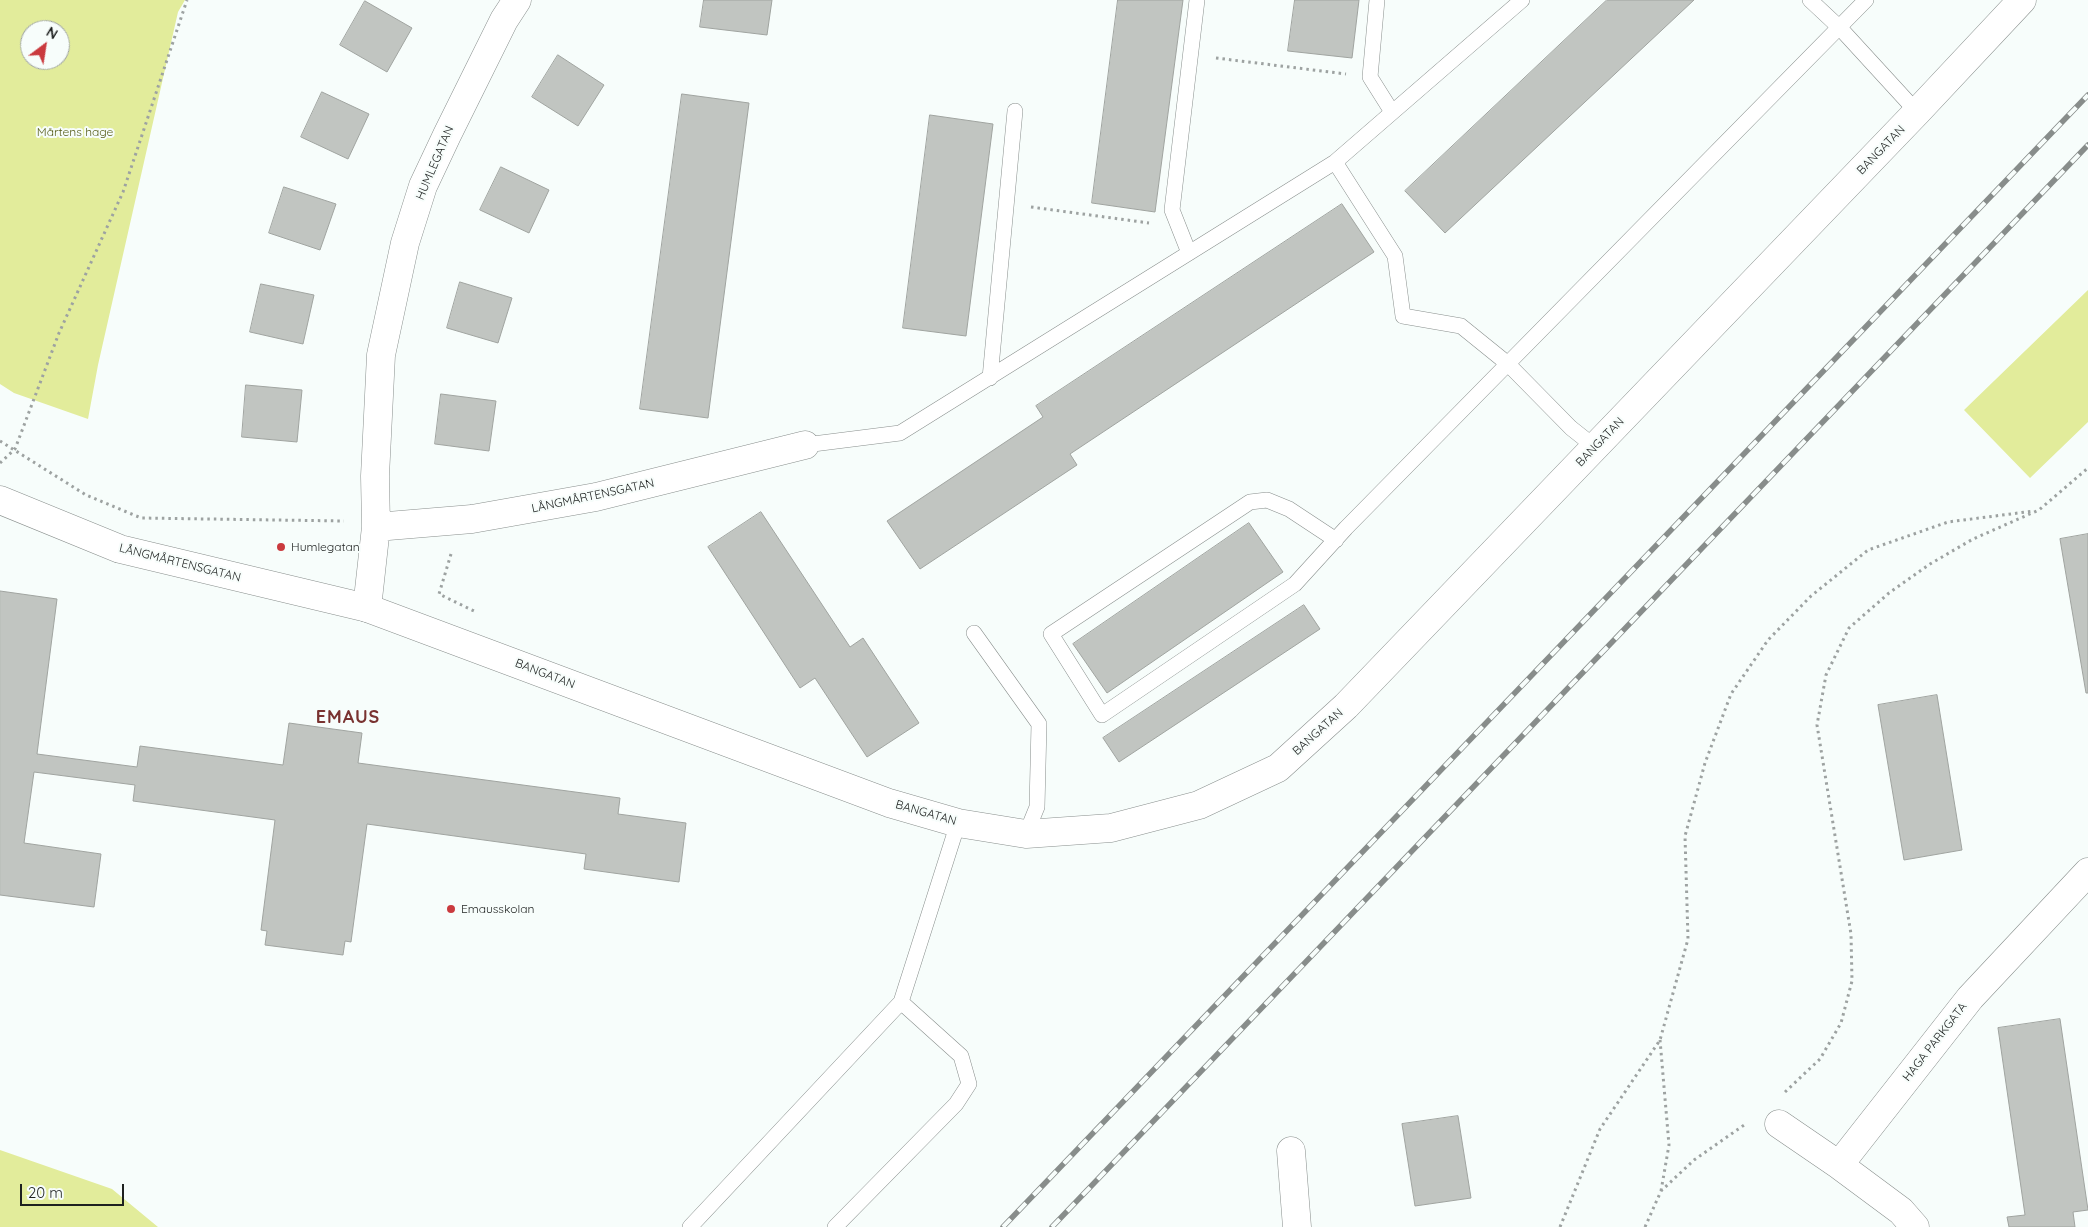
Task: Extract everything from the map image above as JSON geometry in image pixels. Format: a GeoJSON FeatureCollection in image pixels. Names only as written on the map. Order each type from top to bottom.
{"type":"FeatureCollection","features":[{"type":"Feature","properties":{"kind":"street","name":"HUMLEGATAN"},"geometry":{"type":"LineString","coordinates":[[366,608],[376,527],[375,476],[381,355],[405,242],[423,186],[446,134],[504,20],[517,0]]}},
{"type":"Feature","properties":{"kind":"street","name":"BANGATAN"},"geometry":{"type":"LineString","coordinates":[[366,608],[889,803],[958,823],[1026,834],[1111,828],[1199,805],[1278,768],[1346,706],[1917,112],[2022,0]]}},
{"type":"Feature","properties":{"kind":"street","name":"LÅNGMÅRTENSGATAN"},"geometry":{"type":"LineString","coordinates":[[376,527],[472,518],[596,497],[806,445]]}},
{"type":"Feature","properties":{"kind":"street","name":"LÅNGMÅRTENSGATAN"},"geometry":{"type":"LineString","coordinates":[[0,500],[120,549],[366,608]]}},
{"type":"Feature","properties":{"kind":"street","name":"HAGA PARKGATA"},"geometry":{"type":"LineString","coordinates":[[1839,1165],[1970,998],[2088,872]]}},
{"type":"Feature","properties":{"kind":"street"},"geometry":{"type":"LineString","coordinates":[[1779,1124],[1839,1165],[1901,1212],[1915,1227]]}},
{"type":"Feature","properties":{"kind":"street"},"geometry":{"type":"LineString","coordinates":[[1291,1151],[1297,1227]]}},
{"type":"Feature","properties":{"kind":"lane"},"geometry":{"type":"LineString","coordinates":[[1189,253],[1172,210],[1197,0]]}},
{"type":"Feature","properties":{"kind":"lane"},"geometry":{"type":"LineString","coordinates":[[1377,0],[1370,77],[1392,112]]}},
{"type":"Feature","properties":{"kind":"lane"},"geometry":{"type":"LineString","coordinates":[[806,445],[900,434],[1335,162],[1522,0]]}},
{"type":"Feature","properties":{"kind":"lane"},"geometry":{"type":"LineString","coordinates":[[1810,0],[1840,28],[1917,112]]}},
{"type":"Feature","properties":{"kind":"lane"},"geometry":{"type":"LineString","coordinates":[[1336,540],[1289,509],[1267,500],[1250,502],[1051,634],[1102,715],[1295,584],[1508,364],[1866,0]]}},
{"type":"Feature","properties":{"kind":"lane"},"geometry":{"type":"LineString","coordinates":[[990,378],[1015,111]]}},
{"type":"Feature","properties":{"kind":"lane"},"geometry":{"type":"LineString","coordinates":[[1335,162],[1395,256],[1403,316],[1460,326],[1508,364],[1571,428],[1595,447]]}},
{"type":"Feature","properties":{"kind":"lane"},"geometry":{"type":"LineString","coordinates":[[974,633],[1039,724],[1037,806],[1026,834]]}},
{"type":"Feature","properties":{"kind":"lane"},"geometry":{"type":"LineString","coordinates":[[690,1227],[901,1002],[958,823]]}},
{"type":"Feature","properties":{"kind":"lane"},"geometry":{"type":"LineString","coordinates":[[835,1227],[956,1104],[969,1084],[961,1056],[901,1002]]}},
{"type":"Feature","properties":{"kind":"path"},"geometry":{"type":"LineString","coordinates":[[0,463],[15,449],[59,333],[123,192],[187,0]]}},
{"type":"Feature","properties":{"kind":"path"},"geometry":{"type":"LineString","coordinates":[[1190,55],[1370,77]]}},
{"type":"Feature","properties":{"kind":"path"},"geometry":{"type":"LineString","coordinates":[[1006,204],[1179,226]]}},
{"type":"Feature","properties":{"kind":"path"},"geometry":{"type":"LineString","coordinates":[[0,441],[86,495],[142,518],[348,521],[376,527]]}},
{"type":"Feature","properties":{"kind":"path"},"geometry":{"type":"LineString","coordinates":[[1784,1092],[1820,1060],[1840,1023],[1852,981],[1851,934],[1817,725],[1826,675],[1850,628],[1889,593],[1930,564],[1973,539],[2039,510],[2088,468]]}},
{"type":"Feature","properties":{"kind":"path"},"geometry":{"type":"LineString","coordinates":[[1560,1227],[1600,1128],[1660,1040],[1688,939],[1685,836],[1704,763],[1730,694],[1768,640],[1811,596],[1868,550],[1948,522],[2039,510]]}},
{"type":"Feature","properties":{"kind":"path"},"geometry":{"type":"LineString","coordinates":[[1645,1227],[1661,1191],[1668,1145],[1660,1040]]}},
{"type":"Feature","properties":{"kind":"path"},"geometry":{"type":"LineString","coordinates":[[1661,1191],[1694,1160],[1748,1122]]}},
{"type":"Feature","properties":{"kind":"green space","name":"Mårtens hage"},"geometry":{"type":"Polygon","coordinates":[[[0,0],[185,0],[178,12],[98,365],[88,419],[14,393],[0,384],[0,0]]]}},
{"type":"Feature","properties":{"kind":"green space"},"geometry":{"type":"Polygon","coordinates":[[[2088,290],[2088,422],[2030,478],[1964,410],[2088,290]]]}},
{"type":"Feature","properties":{"kind":"green space"},"geometry":{"type":"Polygon","coordinates":[[[0,1150],[112,1189],[158,1227],[0,1227],[0,1150]]]}},
{"type":"Feature","properties":{"kind":"building"},"geometry":{"type":"Polygon","coordinates":[[[704,0],[772,0],[767,35],[700,27],[704,0]]]}},
{"type":"Feature","properties":{"kind":"building"},"geometry":{"type":"Polygon","coordinates":[[[1118,0],[1183,0],[1155,212],[1092,203],[1118,0]]]}},
{"type":"Feature","properties":{"kind":"building"},"geometry":{"type":"Polygon","coordinates":[[[1295,0],[1359,0],[1352,58],[1288,51],[1295,0]]]}},
{"type":"Feature","properties":{"kind":"building"},"geometry":{"type":"Polygon","coordinates":[[[1607,0],[1694,0],[1445,233],[1405,191],[1607,0]]]}},
{"type":"Feature","properties":{"kind":"building"},"geometry":{"type":"Polygon","coordinates":[[[365,1],[412,28],[387,72],[340,45],[365,1]]]}},
{"type":"Feature","properties":{"kind":"building"},"geometry":{"type":"Polygon","coordinates":[[[558,55],[604,85],[578,126],[532,97],[558,55]]]}},
{"type":"Feature","properties":{"kind":"building"},"geometry":{"type":"Polygon","coordinates":[[[322,92],[369,114],[348,159],[301,137],[322,92]]]}},
{"type":"Feature","properties":{"kind":"building"},"geometry":{"type":"Polygon","coordinates":[[[682,94],[749,103],[708,418],[640,409],[682,94]]]}},
{"type":"Feature","properties":{"kind":"building"},"geometry":{"type":"Polygon","coordinates":[[[930,115],[993,124],[966,336],[903,328],[930,115]]]}},
{"type":"Feature","properties":{"kind":"building"},"geometry":{"type":"Polygon","coordinates":[[[501,167],[549,190],[529,233],[480,210],[501,167]]]}},
{"type":"Feature","properties":{"kind":"building"},"geometry":{"type":"Polygon","coordinates":[[[284,187],[336,204],[320,250],[269,233],[284,187]]]}},
{"type":"Feature","properties":{"kind":"building"},"geometry":{"type":"Polygon","coordinates":[[[1342,204],[1374,252],[1070,454],[1077,465],[920,569],[887,521],[1043,417],[1036,406],[1342,204]]]}},
{"type":"Feature","properties":{"kind":"building"},"geometry":{"type":"Polygon","coordinates":[[[460,282],[512,298],[498,343],[447,328],[460,282]]]}},
{"type":"Feature","properties":{"kind":"building"},"geometry":{"type":"Polygon","coordinates":[[[261,284],[314,295],[303,344],[250,332],[261,284]]]}},
{"type":"Feature","properties":{"kind":"building"},"geometry":{"type":"Polygon","coordinates":[[[246,385],[302,390],[297,442],[242,437],[246,385]]]}},
{"type":"Feature","properties":{"kind":"building"},"geometry":{"type":"Polygon","coordinates":[[[441,394],[496,401],[489,451],[435,444],[441,394]]]}},
{"type":"Feature","properties":{"kind":"building"},"geometry":{"type":"Polygon","coordinates":[[[761,512],[850,647],[863,638],[919,723],[867,757],[815,678],[800,688],[708,547],[761,512]]]}},
{"type":"Feature","properties":{"kind":"building"},"geometry":{"type":"Polygon","coordinates":[[[1249,523],[1283,572],[1107,693],[1073,644],[1249,523]]]}},
{"type":"Feature","properties":{"kind":"building"},"geometry":{"type":"Polygon","coordinates":[[[2088,534],[2088,693],[2086,693],[2060,539],[2088,534]]]}},
{"type":"Feature","properties":{"kind":"building"},"geometry":{"type":"Polygon","coordinates":[[[0,591],[57,599],[37,754],[137,767],[140,746],[283,765],[289,723],[362,733],[358,763],[620,798],[618,814],[686,823],[679,882],[584,869],[586,854],[367,824],[351,942],[345,941],[343,955],[265,945],[267,931],[261,930],[275,820],[133,801],[135,785],[34,772],[24,843],[101,854],[94,907],[0,895],[0,591]]]}},
{"type":"Feature","properties":{"kind":"building"},"geometry":{"type":"Polygon","coordinates":[[[1304,605],[1320,629],[1119,762],[1103,738],[1304,605]]]}},
{"type":"Feature","properties":{"kind":"building"},"geometry":{"type":"Polygon","coordinates":[[[1937,695],[1962,850],[1904,860],[1878,705],[1937,695]]]}},
{"type":"Feature","properties":{"kind":"building"},"geometry":{"type":"Polygon","coordinates":[[[2060,1019],[2088,1210],[2073,1212],[2075,1227],[2009,1227],[2007,1217],[2025,1215],[1998,1028],[2060,1019]]]}},
{"type":"Feature","properties":{"kind":"building"},"geometry":{"type":"Polygon","coordinates":[[[1458,1116],[1471,1198],[1415,1206],[1402,1124],[1458,1116]]]}},
{"type":"Feature","properties":{"kind":"railway"},"geometry":{"type":"LineString","coordinates":[[1003,1227],[2088,95]]}},
{"type":"Feature","properties":{"kind":"railway"},"geometry":{"type":"LineString","coordinates":[[1052,1227],[2088,145]]}},
{"type":"Feature","properties":{"kind":"place","name":"Humlegatan"},"geometry":{"type":"Point","coordinates":[281,547]}},
{"type":"Feature","properties":{"kind":"place","name":"Emausskolan"},"geometry":{"type":"Point","coordinates":[451,909]}},
{"type":"Feature","properties":{"kind":"district","name":"EMAUS"},"geometry":{"type":"Point","coordinates":[348,718]}}]}
